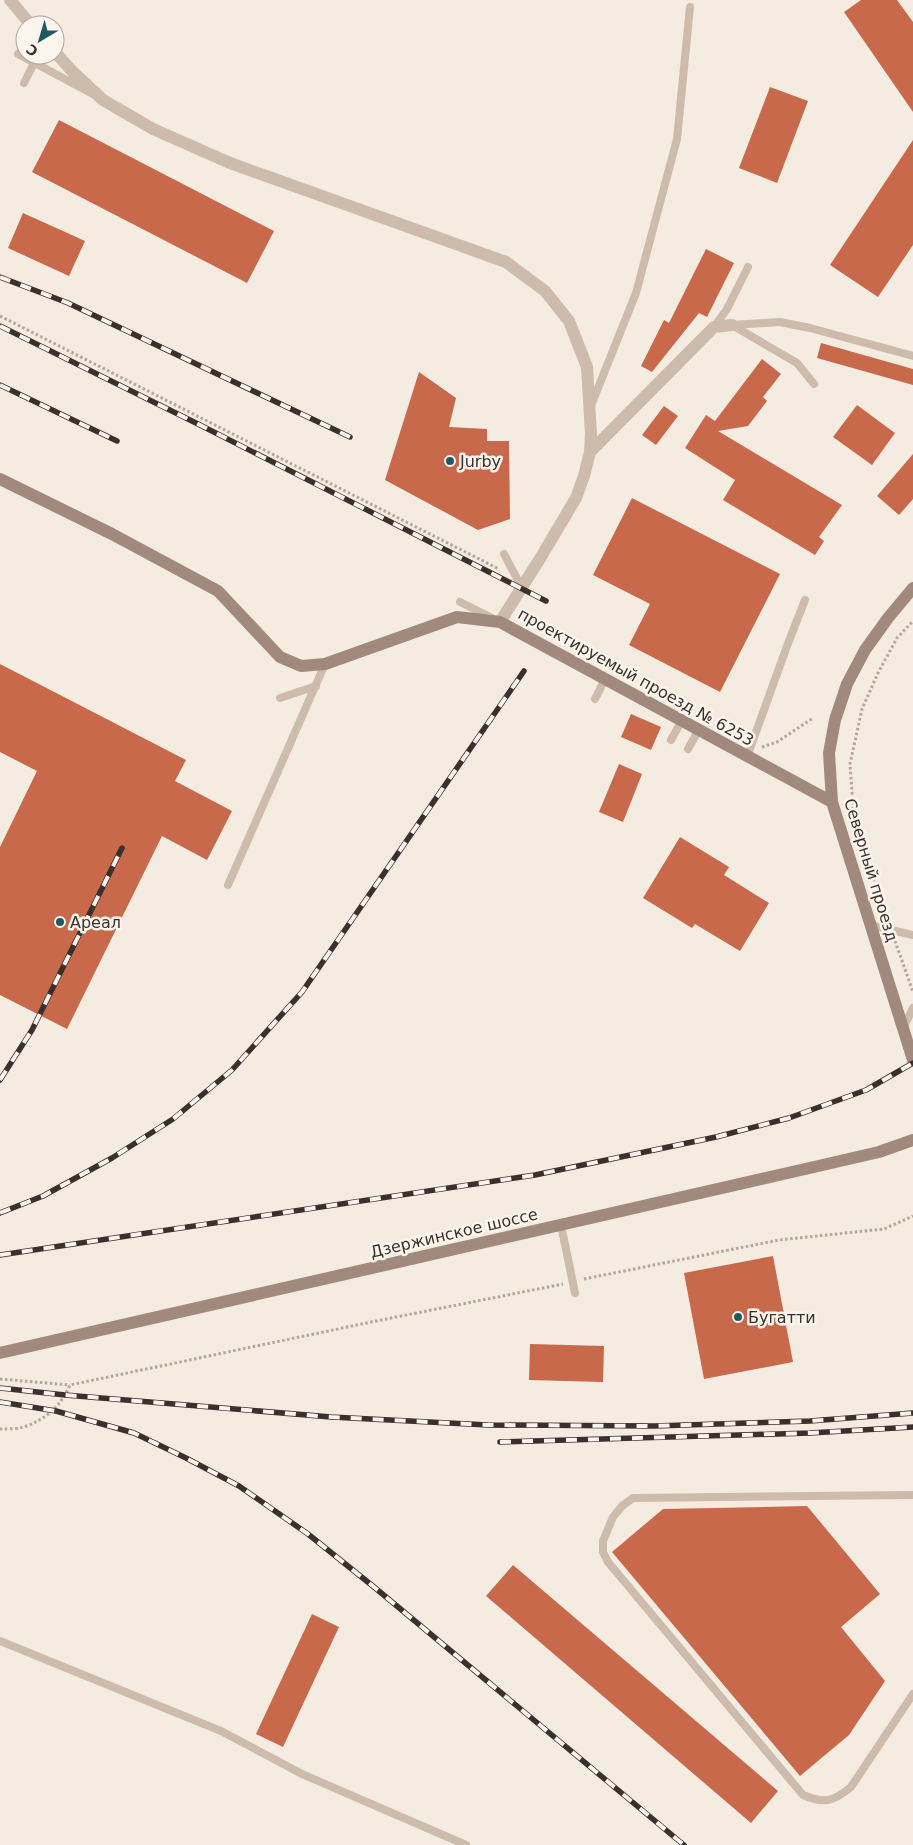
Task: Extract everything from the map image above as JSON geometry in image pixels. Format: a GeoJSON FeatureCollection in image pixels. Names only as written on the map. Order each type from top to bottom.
{"type":"FeatureCollection","features":[{"type":"Feature","properties":{"kind":"street"},"geometry":{"type":"LineString","coordinates":[[10,0],[23,15]]}},
{"type":"Feature","properties":{"kind":"street"},"geometry":{"type":"LineString","coordinates":[[65,63],[103,100],[153,129],[230,163],[506,262],[545,291],[569,321],[587,367],[590,452],[576,498],[519,583],[500,622]]}},
{"type":"Feature","properties":{"kind":"street"},"geometry":{"type":"LineString","coordinates":[[590,452],[714,328],[732,325]]}},
{"type":"Feature","properties":{"kind":"street","name":"проектируемый проезд № 6253"},"geometry":{"type":"LineString","coordinates":[[0,479],[112,534],[218,590],[280,657],[300,666],[325,664],[457,616],[500,622],[681,722],[748,754],[832,802]]}},
{"type":"Feature","properties":{"kind":"street","name":"Северный проезд"},"geometry":{"type":"LineString","coordinates":[[913,588],[871,642],[847,684],[835,720],[829,753],[832,802],[913,1060]]}},
{"type":"Feature","properties":{"kind":"street","name":"Дзержинское шоссе"},"geometry":{"type":"LineString","coordinates":[[0,1352],[879,1152],[913,1140]]}},
{"type":"Feature","properties":{"kind":"lane"},"geometry":{"type":"LineString","coordinates":[[590,410],[636,292],[677,139],[690,7]]}},
{"type":"Feature","properties":{"kind":"lane"},"geometry":{"type":"LineString","coordinates":[[24,83],[33,65]]}},
{"type":"Feature","properties":{"kind":"lane"},"geometry":{"type":"LineString","coordinates":[[38,65],[103,100]]}},
{"type":"Feature","properties":{"kind":"lane"},"geometry":{"type":"LineString","coordinates":[[714,328],[727,309],[748,267]]}},
{"type":"Feature","properties":{"kind":"lane"},"geometry":{"type":"LineString","coordinates":[[732,325],[780,322],[810,328],[913,356]]}},
{"type":"Feature","properties":{"kind":"lane"},"geometry":{"type":"LineString","coordinates":[[732,325],[797,363],[814,384]]}},
{"type":"Feature","properties":{"kind":"lane"},"geometry":{"type":"LineString","coordinates":[[504,554],[519,583]]}},
{"type":"Feature","properties":{"kind":"lane"},"geometry":{"type":"LineString","coordinates":[[748,754],[805,600]]}},
{"type":"Feature","properties":{"kind":"lane"},"geometry":{"type":"LineString","coordinates":[[460,602],[500,622]]}},
{"type":"Feature","properties":{"kind":"lane"},"geometry":{"type":"LineString","coordinates":[[228,885],[325,664]]}},
{"type":"Feature","properties":{"kind":"lane"},"geometry":{"type":"LineString","coordinates":[[595,699],[605,679]]}},
{"type":"Feature","properties":{"kind":"lane"},"geometry":{"type":"LineString","coordinates":[[280,698],[316,686]]}},
{"type":"Feature","properties":{"kind":"lane"},"geometry":{"type":"LineString","coordinates":[[672,740],[681,722]]}},
{"type":"Feature","properties":{"kind":"lane"},"geometry":{"type":"LineString","coordinates":[[688,749],[698,731]]}},
{"type":"Feature","properties":{"kind":"lane"},"geometry":{"type":"LineString","coordinates":[[870,925],[913,935]]}},
{"type":"Feature","properties":{"kind":"lane"},"geometry":{"type":"LineString","coordinates":[[902,1028],[913,1008]]}},
{"type":"Feature","properties":{"kind":"lane"},"geometry":{"type":"LineString","coordinates":[[561,1225],[575,1293]]}},
{"type":"Feature","properties":{"kind":"lane"},"geometry":{"type":"LineString","coordinates":[[913,1495],[633,1498],[622,1506],[613,1517],[604,1541],[603,1552],[608,1562],[803,1794],[814,1799],[827,1801],[840,1797],[851,1788],[913,1694]]}},
{"type":"Feature","properties":{"kind":"lane"},"geometry":{"type":"LineString","coordinates":[[0,1641],[221,1731],[302,1774],[466,1845]]}},
{"type":"Feature","properties":{"kind":"path"},"geometry":{"type":"LineString","coordinates":[[0,316],[519,583]]}},
{"type":"Feature","properties":{"kind":"path"},"geometry":{"type":"LineString","coordinates":[[913,620],[897,638],[878,673],[862,709],[850,764],[854,820],[913,992]]}},
{"type":"Feature","properties":{"kind":"path"},"geometry":{"type":"LineString","coordinates":[[748,754],[776,742],[813,718]]}},
{"type":"Feature","properties":{"kind":"path"},"geometry":{"type":"LineString","coordinates":[[0,1380],[70,1385],[779,1240],[884,1229],[913,1216]]}},
{"type":"Feature","properties":{"kind":"path"},"geometry":{"type":"LineString","coordinates":[[0,1429],[23,1427],[53,1412],[70,1385]]}},
{"type":"Feature","properties":{"kind":"building"},"geometry":{"type":"Polygon","coordinates":[[[861,0],[897,0],[913,22],[913,112],[844,12],[861,0]]]}},
{"type":"Feature","properties":{"kind":"building"},"geometry":{"type":"Polygon","coordinates":[[[770,87],[808,101],[777,183],[739,168],[770,87]]]}},
{"type":"Feature","properties":{"kind":"building"},"geometry":{"type":"Polygon","coordinates":[[[59,120],[274,231],[247,283],[32,172],[59,120]]]}},
{"type":"Feature","properties":{"kind":"building"},"geometry":{"type":"Polygon","coordinates":[[[913,140],[913,245],[878,297],[830,265],[913,140]]]}},
{"type":"Feature","properties":{"kind":"building"},"geometry":{"type":"Polygon","coordinates":[[[23,213],[85,241],[69,276],[8,248],[23,213]]]}},
{"type":"Feature","properties":{"kind":"building"},"geometry":{"type":"Polygon","coordinates":[[[706,249],[734,263],[707,317],[699,313],[652,372],[641,366],[664,320],[669,323],[706,249]]]}},
{"type":"Feature","properties":{"kind":"building"},"geometry":{"type":"Polygon","coordinates":[[[821,343],[913,369],[913,385],[817,358],[821,343]]]}},
{"type":"Feature","properties":{"kind":"building"},"geometry":{"type":"Polygon","coordinates":[[[762,359],[781,374],[763,397],[767,401],[748,426],[718,431],[842,505],[819,537],[824,541],[815,555],[723,500],[735,480],[685,448],[706,415],[715,421],[762,359]]]}},
{"type":"Feature","properties":{"kind":"building","name":"Jurby"},"geometry":{"type":"Polygon","coordinates":[[[419,372],[456,398],[449,427],[487,429],[487,441],[509,441],[510,519],[478,530],[385,480],[419,372]]]}},
{"type":"Feature","properties":{"kind":"building"},"geometry":{"type":"Polygon","coordinates":[[[857,405],[895,433],[872,465],[833,437],[857,405]]]}},
{"type":"Feature","properties":{"kind":"building"},"geometry":{"type":"Polygon","coordinates":[[[664,406],[678,416],[656,445],[642,435],[664,406]]]}},
{"type":"Feature","properties":{"kind":"building"},"geometry":{"type":"Polygon","coordinates":[[[913,454],[913,499],[899,515],[877,496],[913,454]]]}},
{"type":"Feature","properties":{"kind":"building"},"geometry":{"type":"Polygon","coordinates":[[[632,498],[780,574],[720,692],[629,645],[650,604],[593,575],[632,498]]]}},
{"type":"Feature","properties":{"kind":"building"},"geometry":{"type":"Polygon","coordinates":[[[0,664],[186,760],[175,781],[232,811],[207,860],[162,836],[67,1029],[0,995],[0,847],[37,771],[0,752],[0,664]]]}},
{"type":"Feature","properties":{"kind":"building"},"geometry":{"type":"Polygon","coordinates":[[[631,714],[661,727],[651,750],[621,737],[631,714]]]}},
{"type":"Feature","properties":{"kind":"building"},"geometry":{"type":"Polygon","coordinates":[[[619,764],[642,774],[623,822],[599,812],[619,764]]]}},
{"type":"Feature","properties":{"kind":"building"},"geometry":{"type":"Polygon","coordinates":[[[680,837],[729,867],[724,875],[769,903],[740,951],[695,924],[692,928],[643,898],[680,837]]]}},
{"type":"Feature","properties":{"kind":"building","name":"Бугатти"},"geometry":{"type":"Polygon","coordinates":[[[773,1256],[793,1362],[704,1379],[684,1273],[773,1256]]]}},
{"type":"Feature","properties":{"kind":"building"},"geometry":{"type":"Polygon","coordinates":[[[530,1344],[604,1346],[603,1382],[529,1380],[530,1344]]]}},
{"type":"Feature","properties":{"kind":"building"},"geometry":{"type":"Polygon","coordinates":[[[807,1506],[880,1594],[841,1627],[885,1681],[849,1735],[800,1776],[612,1552],[663,1509],[807,1506]]]}},
{"type":"Feature","properties":{"kind":"building"},"geometry":{"type":"Polygon","coordinates":[[[513,1565],[778,1791],[751,1823],[486,1596],[513,1565]]]}},
{"type":"Feature","properties":{"kind":"building"},"geometry":{"type":"Polygon","coordinates":[[[312,1614],[339,1627],[283,1747],[256,1734],[312,1614]]]}},
{"type":"Feature","properties":{"kind":"railway"},"geometry":{"type":"LineString","coordinates":[[0,277],[68,303],[350,437]]}},
{"type":"Feature","properties":{"kind":"railway"},"geometry":{"type":"LineString","coordinates":[[0,326],[202,426],[546,601]]}},
{"type":"Feature","properties":{"kind":"railway"},"geometry":{"type":"LineString","coordinates":[[0,385],[117,441]]}},
{"type":"Feature","properties":{"kind":"railway"},"geometry":{"type":"LineString","coordinates":[[0,1213],[43,1196],[112,1158],[173,1119],[232,1070],[302,992],[524,671]]}},
{"type":"Feature","properties":{"kind":"railway"},"geometry":{"type":"LineString","coordinates":[[0,1080],[32,1030],[122,848]]}},
{"type":"Feature","properties":{"kind":"railway"},"geometry":{"type":"LineString","coordinates":[[0,1255],[535,1175],[716,1137],[789,1118],[866,1090],[913,1063]]}},
{"type":"Feature","properties":{"kind":"railway"},"geometry":{"type":"LineString","coordinates":[[0,1388],[331,1417],[488,1425],[654,1426],[810,1421],[913,1413]]}},
{"type":"Feature","properties":{"kind":"railway"},"geometry":{"type":"LineString","coordinates":[[0,1402],[56,1411],[134,1433],[239,1486],[308,1534],[374,1587],[684,1845]]}},
{"type":"Feature","properties":{"kind":"railway"},"geometry":{"type":"LineString","coordinates":[[500,1442],[810,1433],[913,1427]]}},
{"type":"Feature","properties":{"kind":"place","name":"Jurby"},"geometry":{"type":"Point","coordinates":[450,461]}},
{"type":"Feature","properties":{"kind":"place","name":"Ареал"},"geometry":{"type":"Point","coordinates":[60,922]}},
{"type":"Feature","properties":{"kind":"place","name":"Бугатти"},"geometry":{"type":"Point","coordinates":[738,1317]}}]}
